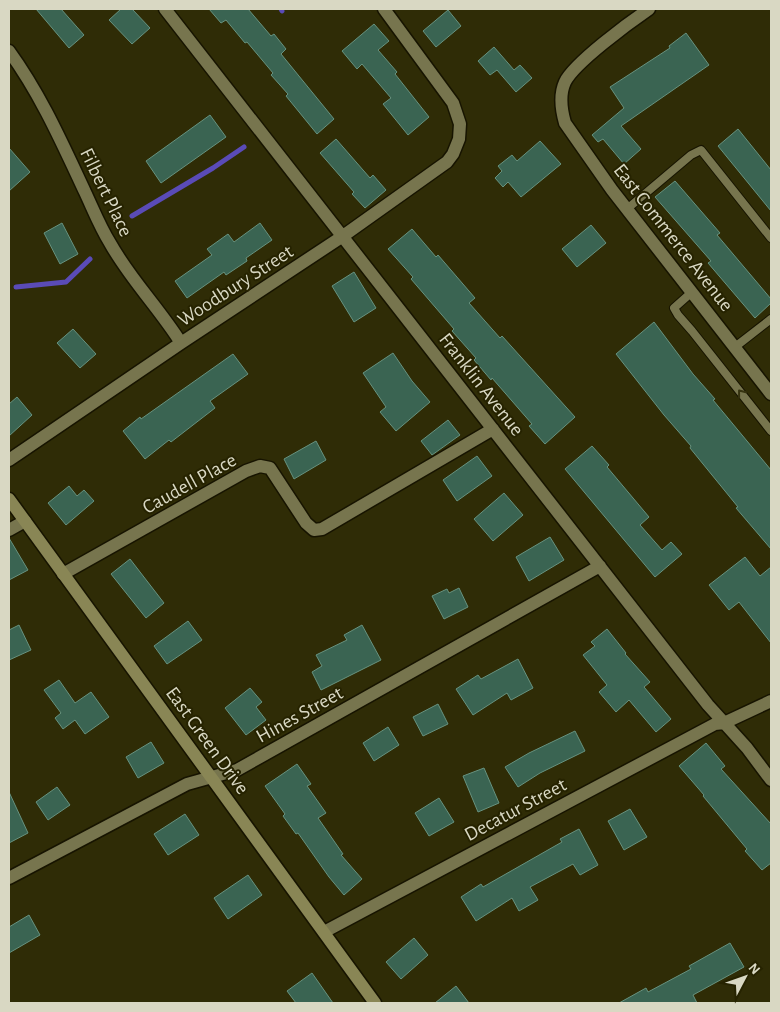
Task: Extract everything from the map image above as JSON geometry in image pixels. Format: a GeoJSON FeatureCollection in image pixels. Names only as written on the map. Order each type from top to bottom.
{"type":"FeatureCollection","features":[{"type":"Feature","properties":{"kind":"main road","name":"East Green Drive"},"geometry":{"type":"LineString","coordinates":[[9,499],[376,1003]]}},
{"type":"Feature","properties":{"kind":"street","name":"Franklin Avenue"},"geometry":{"type":"LineString","coordinates":[[165,9],[708,705],[747,748],[771,780]]}},
{"type":"Feature","properties":{"kind":"street","name":"Woodbury Street"},"geometry":{"type":"LineString","coordinates":[[9,460],[343,236],[447,162],[459,140],[460,124],[453,103],[384,9]]}},
{"type":"Feature","properties":{"kind":"street","name":"East Commerce Avenue"},"geometry":{"type":"LineString","coordinates":[[641,11],[569,74],[564,83],[561,98],[565,123],[627,209],[771,394]]}},
{"type":"Feature","properties":{"kind":"street","name":"Filbert Place"},"geometry":{"type":"LineString","coordinates":[[9,51],[28,77],[50,116],[109,243],[181,343]]}},
{"type":"Feature","properties":{"kind":"street","name":"Caudell Place"},"geometry":{"type":"LineString","coordinates":[[63,574],[260,466],[270,468],[306,523],[314,530],[322,529],[493,429]]}},
{"type":"Feature","properties":{"kind":"street"},"geometry":{"type":"LineString","coordinates":[[9,530],[25,521]]}},
{"type":"Feature","properties":{"kind":"street","name":"Hines Street"},"geometry":{"type":"LineString","coordinates":[[9,878],[187,784],[237,770],[600,566]]}},
{"type":"Feature","properties":{"kind":"street","name":"Decatur Street"},"geometry":{"type":"LineString","coordinates":[[324,932],[715,724],[724,723],[771,701]]}},
{"type":"Feature","properties":{"kind":"lane"},"geometry":{"type":"LineString","coordinates":[[627,209],[691,155],[701,150],[771,238]]}},
{"type":"Feature","properties":{"kind":"lane"},"geometry":{"type":"LineString","coordinates":[[692,292],[674,308],[771,432]]}},
{"type":"Feature","properties":{"kind":"lane"},"geometry":{"type":"LineString","coordinates":[[735,347],[771,319]]}},
{"type":"Feature","properties":{"kind":"building"},"geometry":{"type":"Polygon","coordinates":[[[36,9],[61,9],[84,35],[69,48],[36,9]]]}},
{"type":"Feature","properties":{"kind":"building"},"geometry":{"type":"Polygon","coordinates":[[[121,9],[132,9],[150,28],[132,44],[109,20],[121,9]]]}},
{"type":"Feature","properties":{"kind":"building"},"geometry":{"type":"Polygon","coordinates":[[[209,9],[248,9],[271,36],[274,34],[286,49],[281,54],[334,119],[317,134],[286,96],[288,94],[271,75],[273,73],[247,42],[245,43],[226,20],[221,23],[209,9]]]}},
{"type":"Feature","properties":{"kind":"building"},"geometry":{"type":"Polygon","coordinates":[[[448,10],[461,26],[436,47],[423,31],[448,10]]]}},
{"type":"Feature","properties":{"kind":"building"},"geometry":{"type":"Polygon","coordinates":[[[374,24],[389,41],[378,50],[397,72],[395,74],[429,117],[408,135],[383,104],[391,98],[362,64],[357,69],[342,51],[374,24]]]}},
{"type":"Feature","properties":{"kind":"building"},"geometry":{"type":"Polygon","coordinates":[[[686,33],[709,65],[621,126],[641,149],[624,164],[603,139],[598,142],[592,135],[624,108],[610,87],[670,48],[669,46],[686,33]]]}},
{"type":"Feature","properties":{"kind":"building"},"geometry":{"type":"Polygon","coordinates":[[[494,47],[514,70],[520,65],[532,78],[516,92],[497,70],[490,75],[478,61],[494,47]]]}},
{"type":"Feature","properties":{"kind":"building"},"geometry":{"type":"Polygon","coordinates":[[[210,115],[226,137],[161,183],[146,161],[210,115]]]}},
{"type":"Feature","properties":{"kind":"building"},"geometry":{"type":"Polygon","coordinates":[[[738,129],[771,170],[771,211],[718,146],[738,129]]]}},
{"type":"Feature","properties":{"kind":"building"},"geometry":{"type":"Polygon","coordinates":[[[336,139],[370,178],[373,175],[386,190],[365,208],[352,194],[354,192],[320,153],[336,139]]]}},
{"type":"Feature","properties":{"kind":"building"},"geometry":{"type":"Polygon","coordinates":[[[540,141],[561,164],[521,197],[508,182],[503,187],[495,178],[502,171],[498,166],[512,155],[517,161],[540,141]]]}},
{"type":"Feature","properties":{"kind":"building"},"geometry":{"type":"Polygon","coordinates":[[[9,148],[30,172],[9,191],[9,148]]]}},
{"type":"Feature","properties":{"kind":"building"},"geometry":{"type":"Polygon","coordinates":[[[675,181],[720,233],[717,235],[771,299],[771,303],[755,318],[708,263],[711,261],[655,197],[675,181]]]}},
{"type":"Feature","properties":{"kind":"building"},"geometry":{"type":"Polygon","coordinates":[[[62,223],[78,254],[60,264],[44,233],[62,223]]]}},
{"type":"Feature","properties":{"kind":"building"},"geometry":{"type":"Polygon","coordinates":[[[260,223],[272,240],[246,258],[247,261],[226,275],[224,272],[187,298],[175,281],[212,255],[207,249],[228,234],[234,242],[260,223]]]}},
{"type":"Feature","properties":{"kind":"building"},"geometry":{"type":"Polygon","coordinates":[[[591,225],[606,243],[577,267],[562,249],[591,225]]]}},
{"type":"Feature","properties":{"kind":"building"},"geometry":{"type":"Polygon","coordinates":[[[412,229],[436,257],[438,255],[475,298],[469,303],[500,338],[502,336],[575,417],[545,444],[529,426],[532,424],[474,360],[476,358],[452,331],[454,329],[388,249],[412,229]]]}},
{"type":"Feature","properties":{"kind":"building"},"geometry":{"type":"Polygon","coordinates":[[[354,272],[376,308],[354,322],[332,286],[354,272]]]}},
{"type":"Feature","properties":{"kind":"building"},"geometry":{"type":"Polygon","coordinates":[[[654,322],[693,374],[715,399],[713,400],[771,470],[771,549],[736,508],[738,507],[690,448],[691,446],[616,354],[654,322]]]}},
{"type":"Feature","properties":{"kind":"building"},"geometry":{"type":"Polygon","coordinates":[[[73,329],[96,354],[80,368],[57,343],[73,329]]]}},
{"type":"Feature","properties":{"kind":"building"},"geometry":{"type":"Polygon","coordinates":[[[393,353],[412,381],[430,402],[396,431],[380,412],[386,407],[363,373],[393,353]]]}},
{"type":"Feature","properties":{"kind":"building"},"geometry":{"type":"Polygon","coordinates":[[[233,354],[248,374],[210,401],[215,408],[171,442],[169,440],[145,459],[123,431],[140,417],[141,419],[233,354]]]}},
{"type":"Feature","properties":{"kind":"building"},"geometry":{"type":"Polygon","coordinates":[[[17,397],[32,415],[9,436],[9,404],[17,397]]]}},
{"type":"Feature","properties":{"kind":"building"},"geometry":{"type":"Polygon","coordinates":[[[448,420],[460,435],[432,455],[421,441],[448,420]]]}},
{"type":"Feature","properties":{"kind":"building"},"geometry":{"type":"Polygon","coordinates":[[[316,441],[326,460],[294,479],[284,459],[316,441]]]}},
{"type":"Feature","properties":{"kind":"building"},"geometry":{"type":"Polygon","coordinates":[[[592,446],[649,517],[640,525],[662,550],[671,542],[682,554],[655,577],[565,469],[592,446]]]}},
{"type":"Feature","properties":{"kind":"building"},"geometry":{"type":"Polygon","coordinates":[[[477,456],[492,476],[457,501],[443,480],[477,456]]]}},
{"type":"Feature","properties":{"kind":"building"},"geometry":{"type":"Polygon","coordinates":[[[69,486],[77,496],[84,490],[94,501],[66,525],[48,503],[69,486]]]}},
{"type":"Feature","properties":{"kind":"building"},"geometry":{"type":"Polygon","coordinates":[[[504,493],[523,515],[493,541],[474,519],[504,493]]]}},
{"type":"Feature","properties":{"kind":"building"},"geometry":{"type":"Polygon","coordinates":[[[550,537],[564,560],[529,581],[516,557],[550,537]]]}},
{"type":"Feature","properties":{"kind":"building"},"geometry":{"type":"Polygon","coordinates":[[[9,538],[28,570],[9,580],[9,538]]]}},
{"type":"Feature","properties":{"kind":"building"},"geometry":{"type":"Polygon","coordinates":[[[745,557],[760,576],[771,567],[771,643],[739,602],[729,610],[709,585],[745,557]]]}},
{"type":"Feature","properties":{"kind":"building"},"geometry":{"type":"Polygon","coordinates":[[[130,559],[164,603],[146,618],[111,574],[130,559]]]}},
{"type":"Feature","properties":{"kind":"building"},"geometry":{"type":"Polygon","coordinates":[[[459,588],[468,607],[444,619],[432,596],[447,589],[449,593],[459,588]]]}},
{"type":"Feature","properties":{"kind":"building"},"geometry":{"type":"Polygon","coordinates":[[[188,621],[202,640],[167,664],[154,646],[188,621]]]}},
{"type":"Feature","properties":{"kind":"building"},"geometry":{"type":"Polygon","coordinates":[[[19,625],[31,650],[9,660],[9,630],[19,625]]]}},
{"type":"Feature","properties":{"kind":"building"},"geometry":{"type":"Polygon","coordinates":[[[362,625],[381,660],[321,690],[312,672],[322,666],[316,655],[347,640],[344,635],[362,625]]]}},
{"type":"Feature","properties":{"kind":"building"},"geometry":{"type":"Polygon","coordinates":[[[607,629],[625,654],[650,682],[644,687],[671,719],[656,732],[629,700],[616,712],[599,692],[607,685],[583,655],[595,646],[591,642],[607,629]]]}},
{"type":"Feature","properties":{"kind":"building"},"geometry":{"type":"Polygon","coordinates":[[[518,659],[533,688],[511,700],[507,693],[473,715],[456,689],[478,675],[481,679],[518,659]]]}},
{"type":"Feature","properties":{"kind":"building"},"geometry":{"type":"Polygon","coordinates":[[[59,680],[75,703],[91,692],[109,717],[85,734],[75,720],[63,729],[55,718],[61,713],[44,690],[59,680]]]}},
{"type":"Feature","properties":{"kind":"building"},"geometry":{"type":"Polygon","coordinates":[[[250,688],[262,702],[256,707],[266,720],[246,735],[225,708],[250,688]]]}},
{"type":"Feature","properties":{"kind":"building"},"geometry":{"type":"Polygon","coordinates":[[[438,704],[448,724],[423,736],[413,717],[438,704]]]}},
{"type":"Feature","properties":{"kind":"building"},"geometry":{"type":"Polygon","coordinates":[[[388,727],[399,745],[374,761],[363,743],[388,727]]]}},
{"type":"Feature","properties":{"kind":"building"},"geometry":{"type":"Polygon","coordinates":[[[575,731],[585,751],[540,773],[518,787],[505,767],[575,731]]]}},
{"type":"Feature","properties":{"kind":"building"},"geometry":{"type":"Polygon","coordinates":[[[151,742],[164,763],[138,778],[126,757],[151,742]]]}},
{"type":"Feature","properties":{"kind":"building"},"geometry":{"type":"Polygon","coordinates":[[[706,743],[725,766],[721,769],[771,824],[771,863],[762,870],[679,766],[706,743]]]}},
{"type":"Feature","properties":{"kind":"building"},"geometry":{"type":"Polygon","coordinates":[[[297,764],[311,784],[307,786],[326,813],[318,818],[343,854],[341,855],[362,879],[344,895],[298,833],[296,834],[283,816],[285,814],[265,786],[297,764]]]}},
{"type":"Feature","properties":{"kind":"building"},"geometry":{"type":"Polygon","coordinates":[[[484,768],[499,803],[478,812],[463,776],[484,768]]]}},
{"type":"Feature","properties":{"kind":"building"},"geometry":{"type":"Polygon","coordinates":[[[57,787],[70,805],[48,820],[36,802],[57,787]]]}},
{"type":"Feature","properties":{"kind":"building"},"geometry":{"type":"Polygon","coordinates":[[[9,792],[28,833],[9,843],[9,792]]]}},
{"type":"Feature","properties":{"kind":"building"},"geometry":{"type":"Polygon","coordinates":[[[439,798],[454,822],[429,836],[415,813],[439,798]]]}},
{"type":"Feature","properties":{"kind":"building"},"geometry":{"type":"Polygon","coordinates":[[[630,809],[647,837],[624,850],[608,821],[630,809]]]}},
{"type":"Feature","properties":{"kind":"building"},"geometry":{"type":"Polygon","coordinates":[[[185,814],[199,835],[168,855],[154,834],[185,814]]]}},
{"type":"Feature","properties":{"kind":"building"},"geometry":{"type":"Polygon","coordinates":[[[579,829],[598,865],[580,875],[573,864],[530,887],[538,900],[519,911],[512,898],[476,921],[461,897],[481,884],[483,887],[562,842],[560,839],[579,829]]]}},
{"type":"Feature","properties":{"kind":"building"},"geometry":{"type":"Polygon","coordinates":[[[248,875],[262,895],[228,919],[214,898],[248,875]]]}},
{"type":"Feature","properties":{"kind":"building"},"geometry":{"type":"Polygon","coordinates":[[[29,915],[40,935],[9,953],[9,927],[29,915]]]}},
{"type":"Feature","properties":{"kind":"building"},"geometry":{"type":"Polygon","coordinates":[[[414,938],[428,955],[401,979],[386,962],[414,938]]]}},
{"type":"Feature","properties":{"kind":"building"},"geometry":{"type":"Polygon","coordinates":[[[730,943],[744,967],[693,995],[697,1003],[619,1003],[646,988],[648,992],[691,969],[689,966],[730,943]]]}},
{"type":"Feature","properties":{"kind":"building"},"geometry":{"type":"Polygon","coordinates":[[[312,973],[333,1003],[296,1003],[287,991],[312,973]]]}},
{"type":"Feature","properties":{"kind":"building"},"geometry":{"type":"Polygon","coordinates":[[[456,986],[469,1003],[435,1003],[456,986]]]}},
{"type":"Feature","properties":{"kind":"waterway"},"geometry":{"type":"LineString","coordinates":[[132,216],[213,168],[244,147]]}},
{"type":"Feature","properties":{"kind":"waterway"},"geometry":{"type":"LineString","coordinates":[[16,287],[66,282],[90,259]]}}]}
